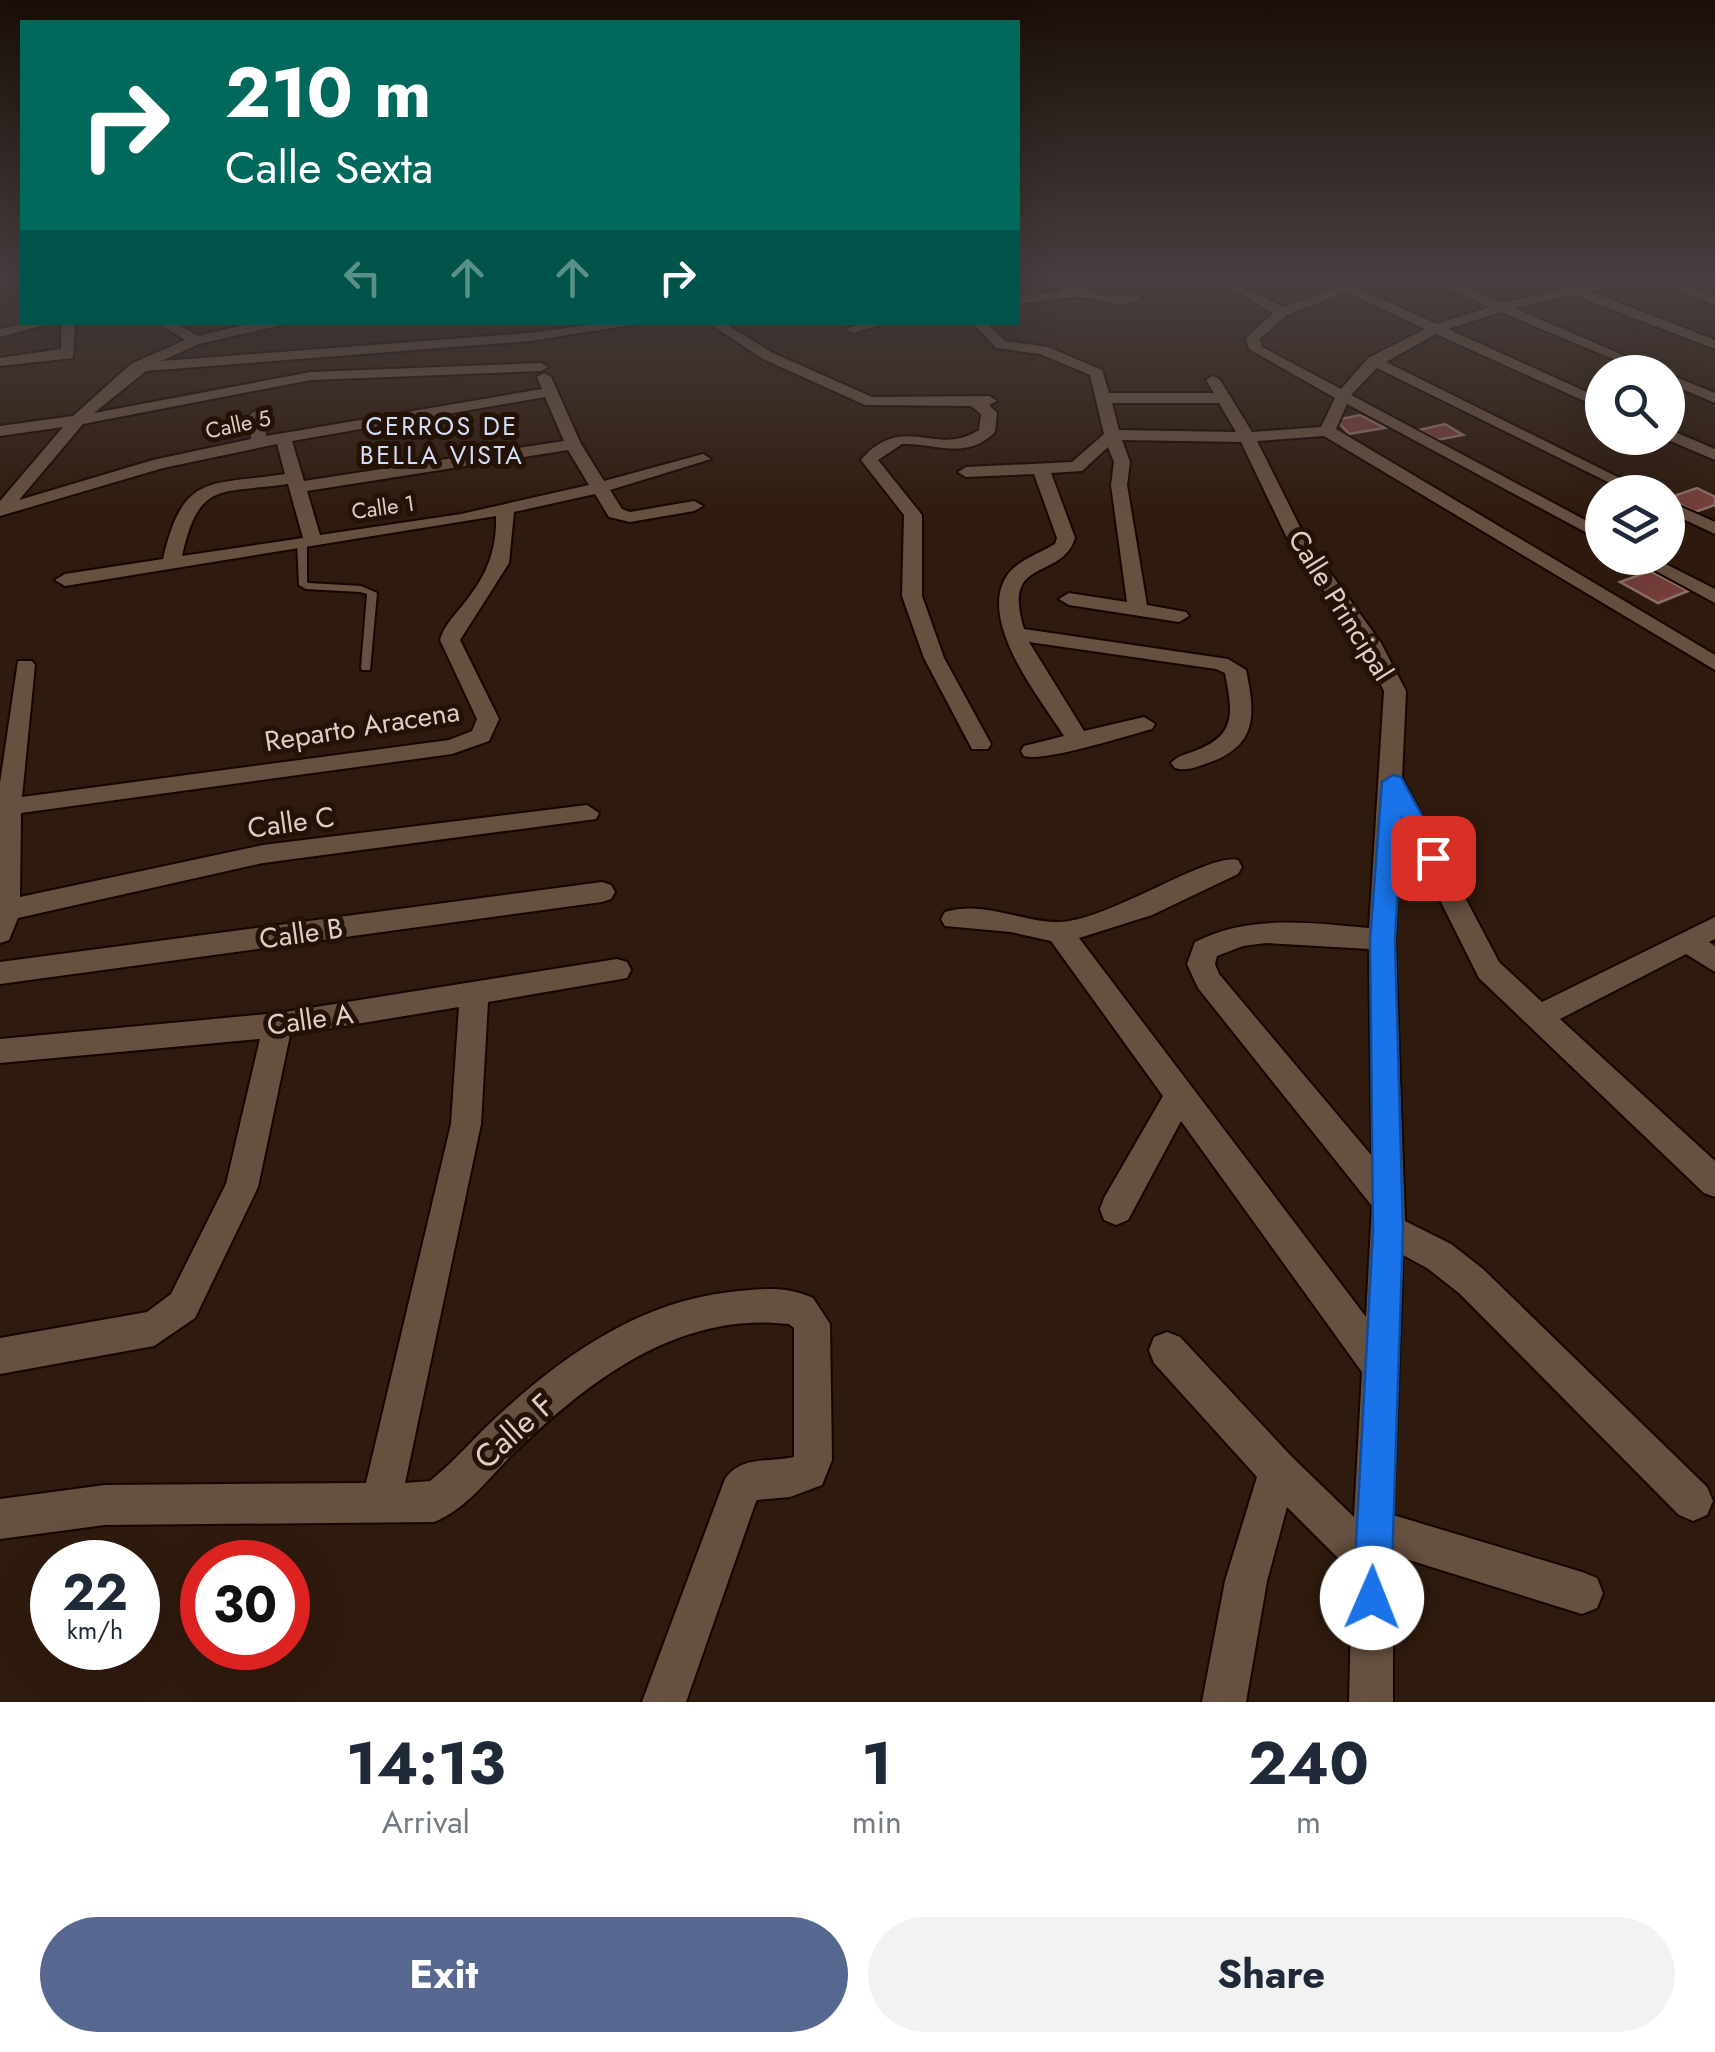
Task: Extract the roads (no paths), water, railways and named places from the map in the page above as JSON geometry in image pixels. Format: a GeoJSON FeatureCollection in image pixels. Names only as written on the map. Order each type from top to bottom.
{"type":"FeatureCollection","features":[{"type":"Feature","properties":{"kind":"street"},"geometry":{"type":"LineString","coordinates":[[0,362],[47,356]]}},
{"type":"Feature","properties":{"kind":"street"},"geometry":{"type":"LineString","coordinates":[[1,511],[53,446],[136,367],[154,356]]}},
{"type":"Feature","properties":{"kind":"street"},"geometry":{"type":"LineString","coordinates":[[136,367],[249,356]]}},
{"type":"Feature","properties":{"kind":"street"},"geometry":{"type":"LineString","coordinates":[[538,356],[548,392],[573,444],[621,516],[694,506]]}},
{"type":"Feature","properties":{"kind":"street"},"geometry":{"type":"LineString","coordinates":[[769,356],[870,402],[996,400]]}},
{"type":"Feature","properties":{"kind":"street"},"geometry":{"type":"LineString","coordinates":[[1059,356],[1096,373],[1122,462],[1119,485],[1130,536],[1138,610]]}},
{"type":"Feature","properties":{"kind":"street"},"geometry":{"type":"LineString","coordinates":[[1271,356],[1585,527]]}},
{"type":"Feature","properties":{"kind":"street"},"geometry":{"type":"LineString","coordinates":[[1327,432],[1332,411],[1342,395],[1373,361],[1382,356]]}},
{"type":"Feature","properties":{"kind":"street"},"geometry":{"type":"LineString","coordinates":[[1497,356],[1585,396]]}},
{"type":"Feature","properties":{"kind":"street"},"geometry":{"type":"LineString","coordinates":[[1373,361],[1605,475]]}},
{"type":"Feature","properties":{"kind":"street"},"geometry":{"type":"LineString","coordinates":[[0,431],[312,376],[541,368]]}},
{"type":"Feature","properties":{"kind":"street","name":"Calle Principal"},"geometry":{"type":"LineString","coordinates":[[1213,380],[1248,437],[1297,540],[1387,671],[1396,691],[1382,940],[1388,1216],[1373,1546],[1371,1702]]}},
{"type":"Feature","properties":{"kind":"street"},"geometry":{"type":"LineString","coordinates":[[1685,385],[1715,398]]}},
{"type":"Feature","properties":{"kind":"street","name":"Calle 5"},"geometry":{"type":"LineString","coordinates":[[1,511],[159,464],[259,442],[548,392]]}},
{"type":"Feature","properties":{"kind":"street"},"geometry":{"type":"LineString","coordinates":[[1101,398],[1224,398]]}},
{"type":"Feature","properties":{"kind":"street"},"geometry":{"type":"LineString","coordinates":[[975,401],[989,413],[988,432],[972,446],[950,447],[908,436],[882,445],[869,460],[913,514],[912,596],[934,658],[980,744]]}},
{"type":"Feature","properties":{"kind":"street"},"geometry":{"type":"LineString","coordinates":[[257,416],[259,442]]}},
{"type":"Feature","properties":{"kind":"street"},"geometry":{"type":"LineString","coordinates":[[966,472],[1042,472],[1076,467],[1112,435],[1248,437],[1327,432],[1715,664]]}},
{"type":"Feature","properties":{"kind":"street"},"geometry":{"type":"LineString","coordinates":[[283,437],[307,540]]}},
{"type":"Feature","properties":{"kind":"street"},"geometry":{"type":"LineString","coordinates":[[1685,442],[1715,455]]}},
{"type":"Feature","properties":{"kind":"street"},"geometry":{"type":"LineString","coordinates":[[171,562],[182,518],[200,492],[216,485],[295,483],[573,444]]}},
{"type":"Feature","properties":{"kind":"street","name":"Calle 1"},"geometry":{"type":"LineString","coordinates":[[66,580],[505,510],[704,459]]}},
{"type":"Feature","properties":{"kind":"street"},"geometry":{"type":"LineString","coordinates":[[1042,472],[1066,538],[1063,547],[1030,566],[1011,584],[1012,633],[1080,741]]}},
{"type":"Feature","properties":{"kind":"street","name":"Reparto Aracena"},"geometry":{"type":"LineString","coordinates":[[5,808],[452,747],[481,736],[488,719],[450,640],[500,570],[507,538],[505,510]]}},
{"type":"Feature","properties":{"kind":"street"},"geometry":{"type":"LineString","coordinates":[[1685,514],[1715,529]]}},
{"type":"Feature","properties":{"kind":"street"},"geometry":{"type":"LineString","coordinates":[[1673,575],[1715,598]]}},
{"type":"Feature","properties":{"kind":"street"},"geometry":{"type":"LineString","coordinates":[[1069,599],[1178,616]]}},
{"type":"Feature","properties":{"kind":"street"},"geometry":{"type":"LineString","coordinates":[[1012,633],[1222,663],[1235,670],[1242,697],[1238,736],[1212,755],[1183,762]]}},
{"type":"Feature","properties":{"kind":"street"},"geometry":{"type":"LineString","coordinates":[[4,921],[5,808],[25,664]]}},
{"type":"Feature","properties":{"kind":"street"},"geometry":{"type":"LineString","coordinates":[[1032,751],[1144,724]]}},
{"type":"Feature","properties":{"kind":"street"},"geometry":{"type":"LineString","coordinates":[[1393,782],[1489,970],[1715,1182]]}},
{"type":"Feature","properties":{"kind":"street","name":"Calle C"},"geometry":{"type":"LineString","coordinates":[[4,921],[263,854],[587,813]]}},
{"type":"Feature","properties":{"kind":"street"},"geometry":{"type":"LineString","coordinates":[[954,920],[1011,922],[1060,933],[1143,908],[1230,867]]}},
{"type":"Feature","properties":{"kind":"street","name":"Calle B"},"geometry":{"type":"LineString","coordinates":[[0,973],[602,892]]}},
{"type":"Feature","properties":{"kind":"street"},"geometry":{"type":"LineString","coordinates":[[1536,1018],[1715,928]]}},
{"type":"Feature","properties":{"kind":"street"},"geometry":{"type":"LineString","coordinates":[[1060,933],[1382,1368]]}},
{"type":"Feature","properties":{"kind":"street"},"geometry":{"type":"LineString","coordinates":[[1382,940],[1300,933],[1231,937],[1205,950],[1202,964],[1208,980],[1388,1216],[1471,1282],[1693,1501]]}},
{"type":"Feature","properties":{"kind":"street"},"geometry":{"type":"LineString","coordinates":[[1690,942],[1715,961]]}},
{"type":"Feature","properties":{"kind":"street","name":"Calle A"},"geometry":{"type":"LineString","coordinates":[[0,1051],[278,1026],[617,970]]}},
{"type":"Feature","properties":{"kind":"street"},"geometry":{"type":"LineString","coordinates":[[378,1505],[466,1124],[474,993]]}},
{"type":"Feature","properties":{"kind":"street"},"geometry":{"type":"LineString","coordinates":[[0,1356],[154,1328],[183,1306],[242,1187],[278,1026]]}},
{"type":"Feature","properties":{"kind":"street"},"geometry":{"type":"LineString","coordinates":[[1116,1209],[1181,1093]]}},
{"type":"Feature","properties":{"kind":"street","name":"Calle F"},"geometry":{"type":"LineString","coordinates":[[0,1519],[105,1505],[434,1502],[533,1410],[628,1336],[673,1320],[728,1308],[794,1306],[806,1312],[812,1324],[813,1460],[808,1471],[790,1478],[747,1481],[664,1702]]}},
{"type":"Feature","properties":{"kind":"street"},"geometry":{"type":"LineString","coordinates":[[1167,1350],[1278,1471],[1373,1546],[1582,1593]]}},
{"type":"Feature","properties":{"kind":"street"},"geometry":{"type":"LineString","coordinates":[[1224,1702],[1246,1581],[1278,1471]]}},
{"type":"Feature","properties":{"kind":"lane"},"geometry":{"type":"LineString","coordinates":[[307,540],[302,582],[306,586],[361,588],[372,593],[366,668]]}},
{"type":"Feature","properties":{"kind":"district","name":"CERROS DE BELLA VISTA"},"geometry":{"type":"Point","coordinates":[442,440]}}]}
